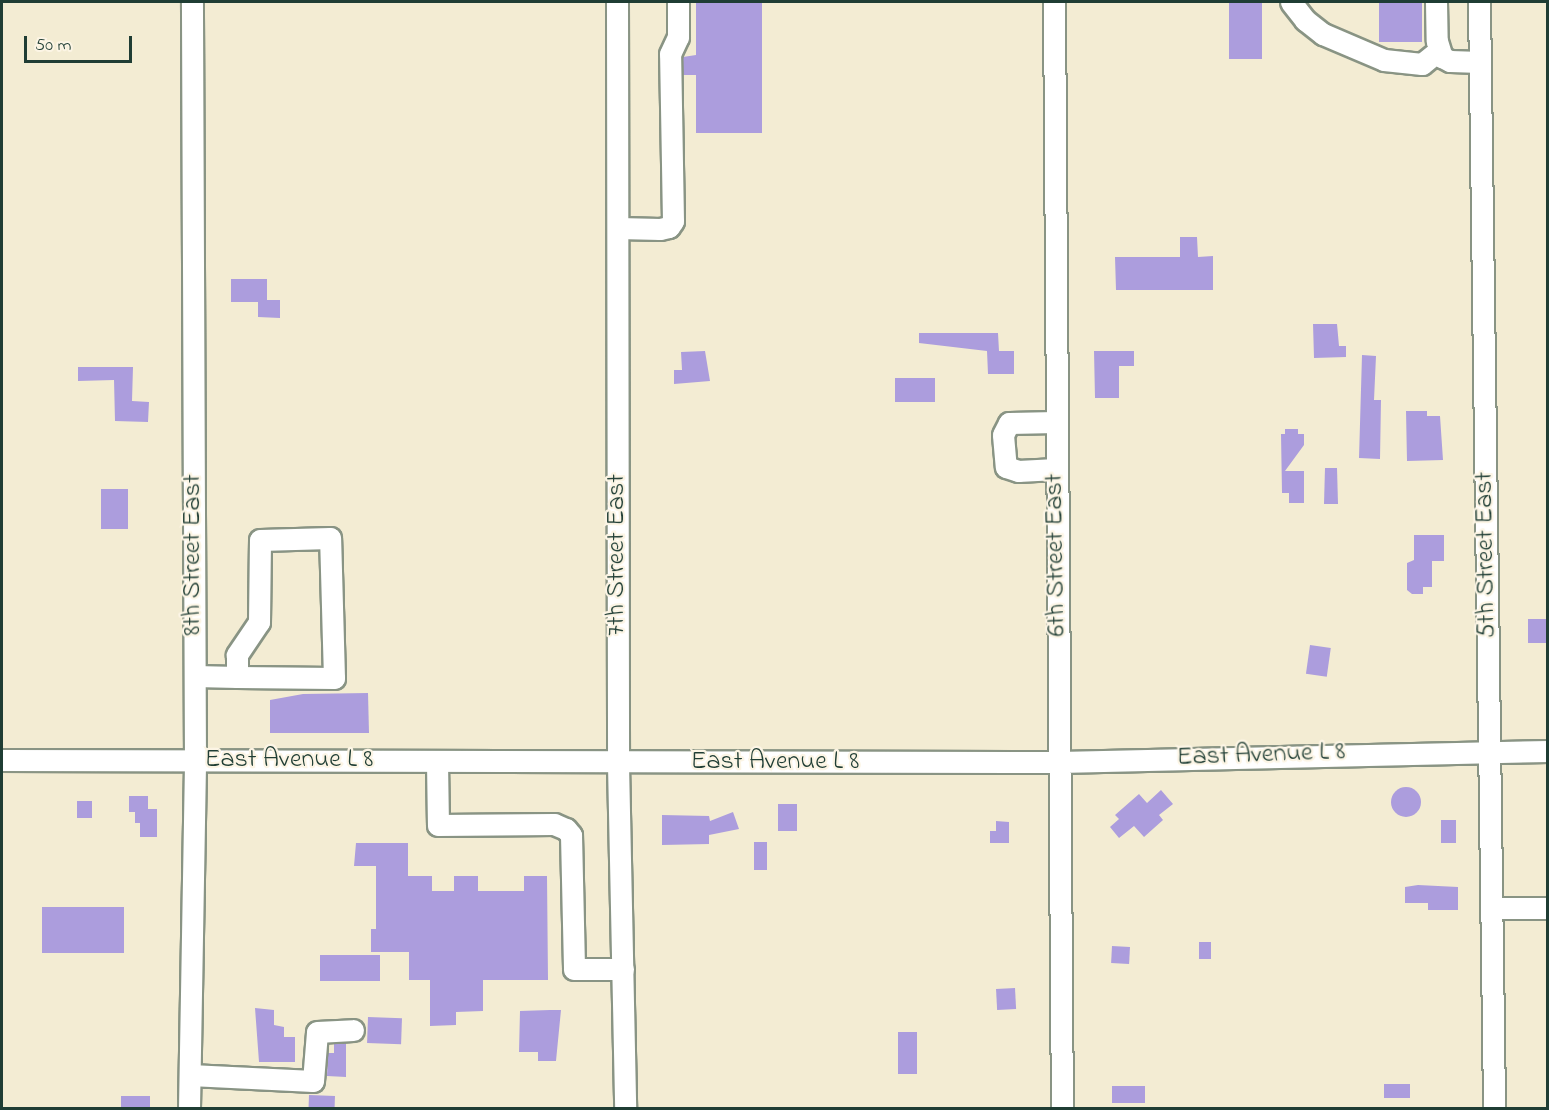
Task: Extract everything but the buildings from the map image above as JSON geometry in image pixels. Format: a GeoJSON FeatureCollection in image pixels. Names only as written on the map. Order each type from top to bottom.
{"type":"FeatureCollection","features":[{"type":"Feature","properties":{"kind":"street","name":"8th Street East"},"geometry":{"type":"LineString","coordinates":[[189,1108],[195,761],[192,2]]}},
{"type":"Feature","properties":{"kind":"street","name":"7th Street East"},"geometry":{"type":"LineString","coordinates":[[617,2],[618,764],[625,1108]]}},
{"type":"Feature","properties":{"kind":"street"},"geometry":{"type":"LineString","coordinates":[[618,228],[660,229],[669,227],[673,222],[670,54],[678,37],[678,2]]}},
{"type":"Feature","properties":{"kind":"street","name":"6th Street East"},"geometry":{"type":"LineString","coordinates":[[1054,2],[1062,1108]]}},
{"type":"Feature","properties":{"kind":"street"},"geometry":{"type":"LineString","coordinates":[[1291,2],[1305,20],[1323,34],[1384,60],[1422,64],[1439,50]]}},
{"type":"Feature","properties":{"kind":"street"},"geometry":{"type":"LineString","coordinates":[[1436,2],[1439,50],[1450,61],[1480,62]]}},
{"type":"Feature","properties":{"kind":"street","name":"5th Street East"},"geometry":{"type":"LineString","coordinates":[[1479,2],[1494,1108]]}},
{"type":"Feature","properties":{"kind":"street"},"geometry":{"type":"LineString","coordinates":[[1056,422],[1009,423],[1003,435],[1006,467],[1018,471],[1056,470]]}},
{"type":"Feature","properties":{"kind":"street"},"geometry":{"type":"LineString","coordinates":[[195,675],[237,677],[334,678],[330,538],[260,540],[259,622],[237,655],[237,677]]}},
{"type":"Feature","properties":{"kind":"street","name":"East Avenue L 8"},"geometry":{"type":"LineString","coordinates":[[2,760],[618,764],[1059,762],[1489,750],[1548,751]]}},
{"type":"Feature","properties":{"kind":"street"},"geometry":{"type":"LineString","coordinates":[[437,762],[438,825],[554,824],[566,829],[571,835],[574,969],[623,969]]}},
{"type":"Feature","properties":{"kind":"street"},"geometry":{"type":"LineString","coordinates":[[1491,908],[1548,908]]}},
{"type":"Feature","properties":{"kind":"street"},"geometry":{"type":"LineString","coordinates":[[190,1075],[313,1081],[317,1032],[353,1030]]}}]}
